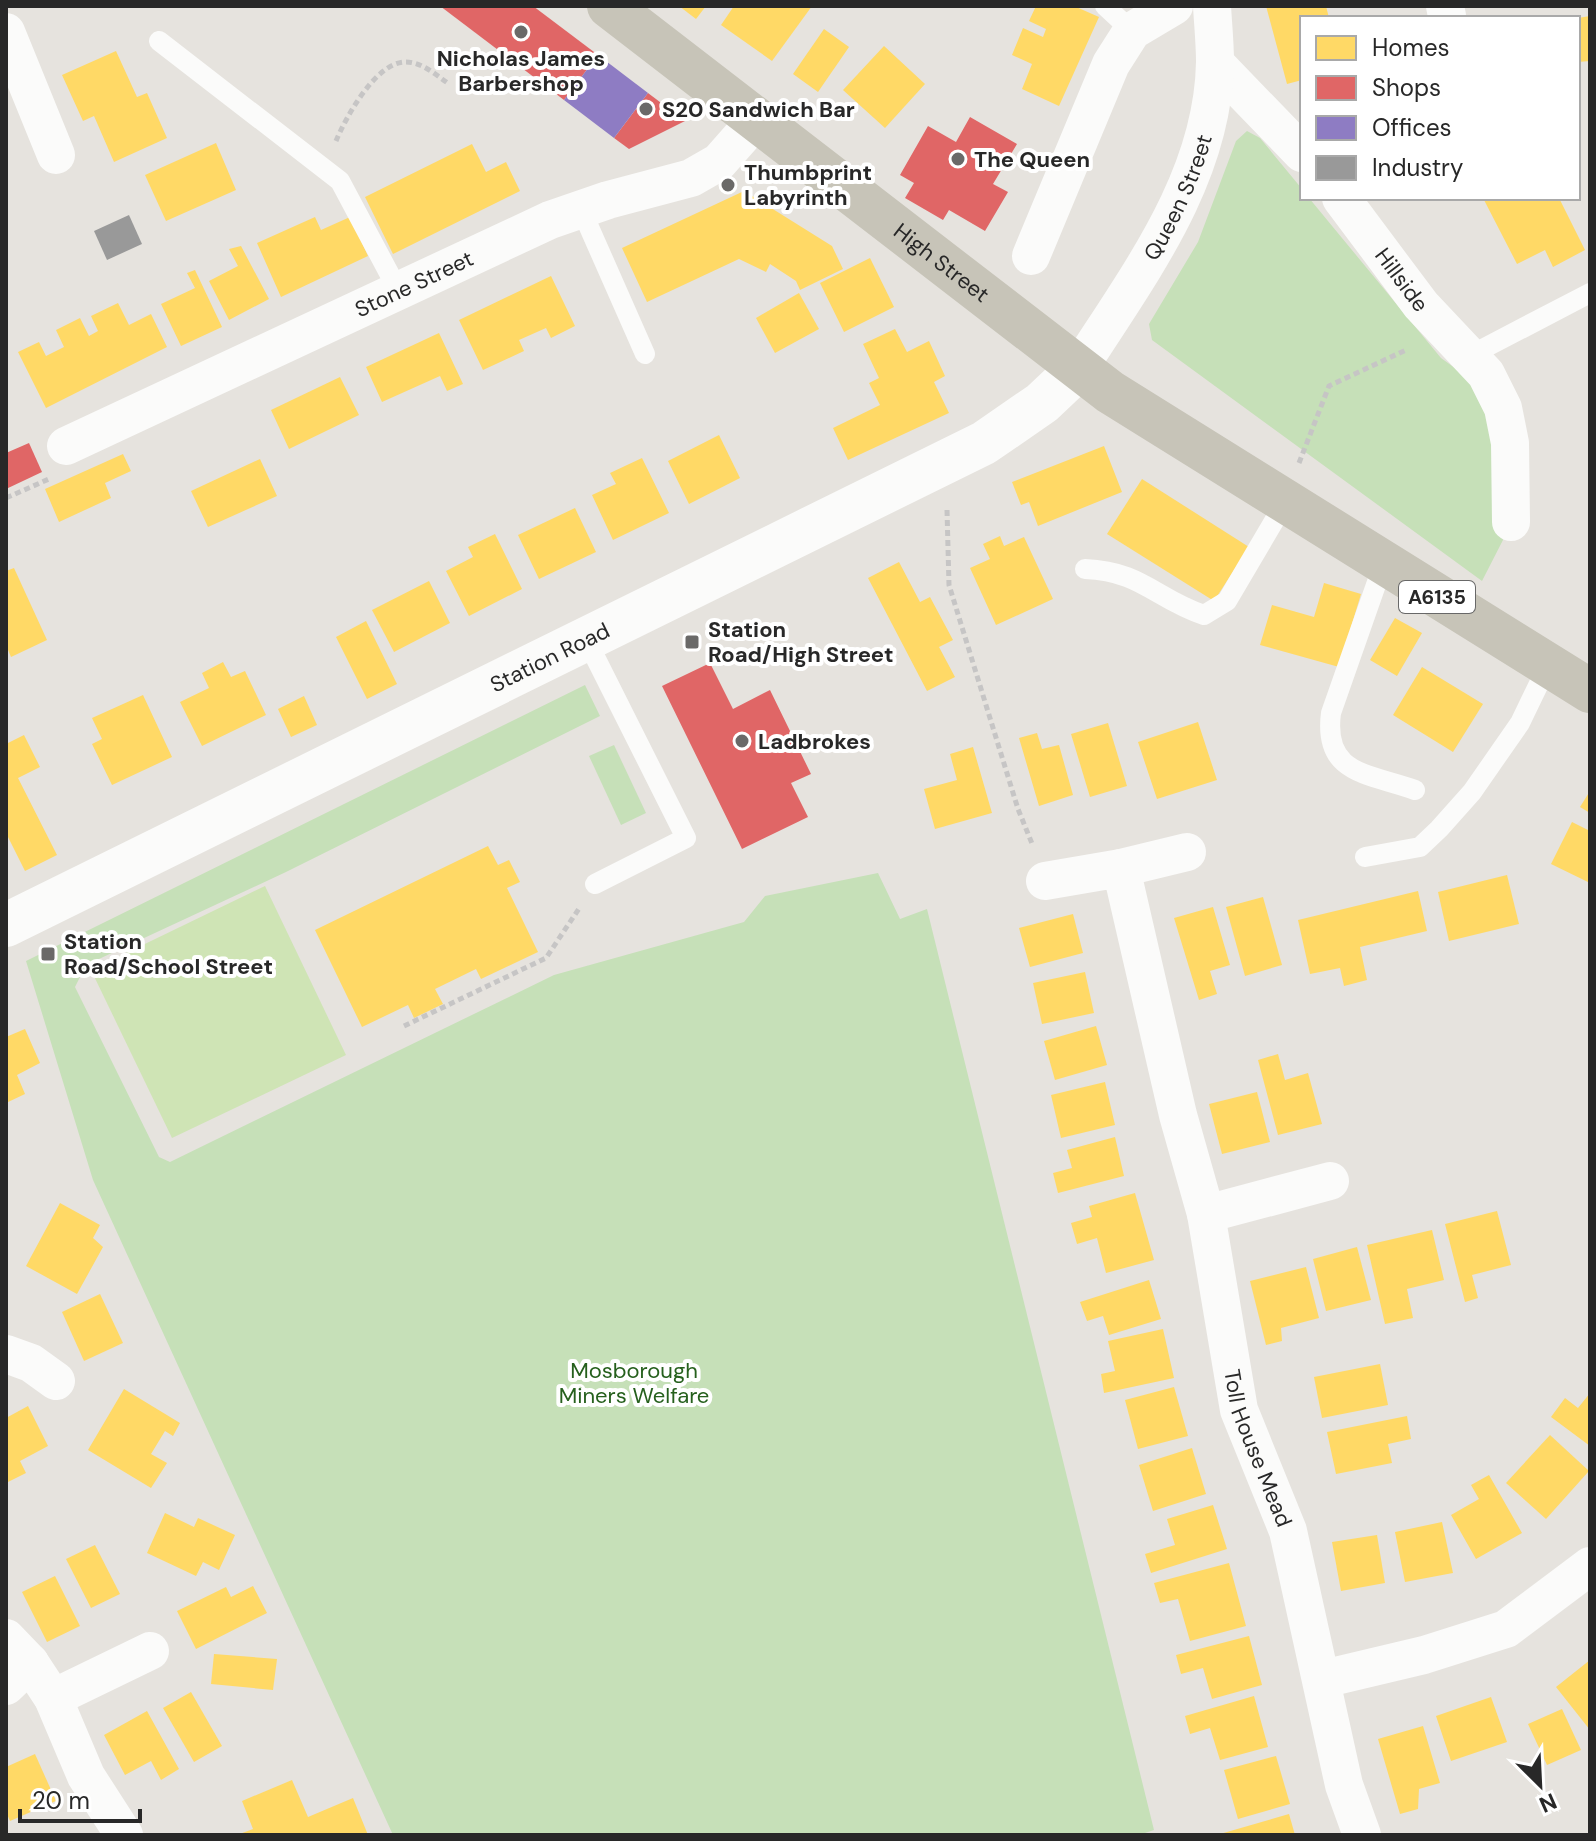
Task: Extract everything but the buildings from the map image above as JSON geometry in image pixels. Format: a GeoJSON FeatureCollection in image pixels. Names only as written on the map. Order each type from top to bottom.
{"type":"FeatureCollection","features":[{"type":"Feature","properties":{"kind":"main road","name":"High Street"},"geometry":{"type":"LineString","coordinates":[[609,6],[1079,368],[1131,405],[1287,499]]}},
{"type":"Feature","properties":{"kind":"main road","name":"Station Road"},"geometry":{"type":"LineString","coordinates":[[6,925],[946,461],[1008,428],[1042,403],[1079,368]]}},
{"type":"Feature","properties":{"kind":"main road","name":"A6135"},"geometry":{"type":"LineString","coordinates":[[1287,499],[1590,691]]}},
{"type":"Feature","properties":{"kind":"street"},"geometry":{"type":"LineString","coordinates":[[1031,256],[1111,64],[1118,18],[1174,6]]}},
{"type":"Feature","properties":{"kind":"street","name":"Queen Street"},"geometry":{"type":"LineString","coordinates":[[1079,368],[1162,237],[1190,180],[1205,128],[1215,63],[1212,6]]}},
{"type":"Feature","properties":{"kind":"street"},"geometry":{"type":"LineString","coordinates":[[6,32],[56,155]]}},
{"type":"Feature","properties":{"kind":"street"},"geometry":{"type":"LineString","coordinates":[[1215,63],[1300,151]]}},
{"type":"Feature","properties":{"kind":"street","name":"Stone Street"},"geometry":{"type":"LineString","coordinates":[[66,446],[398,290],[581,209],[691,178],[719,162],[756,120]]}},
{"type":"Feature","properties":{"kind":"street","name":"Hillside"},"geometry":{"type":"LineString","coordinates":[[1342,200],[1421,305],[1471,355],[1503,408],[1510,443],[1511,522]]}},
{"type":"Feature","properties":{"kind":"street"},"geometry":{"type":"LineString","coordinates":[[1045,881],[1121,868],[1187,852]]}},
{"type":"Feature","properties":{"kind":"street","name":"Toll House Mead"},"geometry":{"type":"LineString","coordinates":[[1121,868],[1178,1115],[1206,1214],[1239,1410],[1288,1531],[1344,1785],[1362,1835]]}},
{"type":"Feature","properties":{"kind":"street"},"geometry":{"type":"LineString","coordinates":[[1206,1214],[1330,1181]]}},
{"type":"Feature","properties":{"kind":"street"},"geometry":{"type":"LineString","coordinates":[[6,1354],[31,1363],[56,1381]]}},
{"type":"Feature","properties":{"kind":"street"},"geometry":{"type":"LineString","coordinates":[[1323,1679],[1424,1655],[1506,1629],[1590,1566]]}},
{"type":"Feature","properties":{"kind":"street"},"geometry":{"type":"LineString","coordinates":[[53,1698],[150,1651]]}},
{"type":"Feature","properties":{"kind":"street"},"geometry":{"type":"LineString","coordinates":[[14,1663],[53,1698],[86,1776],[124,1835]]}},
{"type":"Feature","properties":{"kind":"lane"},"geometry":{"type":"LineString","coordinates":[[159,41],[340,181],[398,290]]}},
{"type":"Feature","properties":{"kind":"lane"},"geometry":{"type":"LineString","coordinates":[[581,209],[645,354]]}},
{"type":"Feature","properties":{"kind":"lane"},"geometry":{"type":"LineString","coordinates":[[1471,355],[1590,293]]}},
{"type":"Feature","properties":{"kind":"lane"},"geometry":{"type":"LineString","coordinates":[[1085,569],[1114,570],[1127,575],[1187,609],[1204,615],[1227,601],[1287,499]]}},
{"type":"Feature","properties":{"kind":"lane"},"geometry":{"type":"LineString","coordinates":[[1384,562],[1331,713],[1328,734],[1332,751],[1343,764],[1415,790]]}},
{"type":"Feature","properties":{"kind":"lane"},"geometry":{"type":"LineString","coordinates":[[586,639],[686,838],[595,884]]}},
{"type":"Feature","properties":{"kind":"lane"},"geometry":{"type":"LineString","coordinates":[[1365,857],[1420,847],[1439,829],[1472,792],[1520,723],[1548,665]]}},
{"type":"Feature","properties":{"kind":"path"},"geometry":{"type":"LineString","coordinates":[[340,181],[334,166],[337,139],[359,99],[383,70],[402,62],[420,64],[449,84]]}},
{"type":"Feature","properties":{"kind":"path"},"geometry":{"type":"LineString","coordinates":[[1287,499],[1329,386],[1355,371],[1399,355],[1441,325]]}},
{"type":"Feature","properties":{"kind":"path"},"geometry":{"type":"LineString","coordinates":[[946,461],[949,585],[1018,809],[1045,881]]}},
{"type":"Feature","properties":{"kind":"path"},"geometry":{"type":"LineString","coordinates":[[404,1026],[546,958],[595,884]]}},
{"type":"Feature","properties":{"kind":"green space"},"geometry":{"type":"Polygon","coordinates":[[[1247,131],[1260,138],[1300,187],[1300,200],[1311,200],[1441,358],[1491,394],[1496,515],[1503,540],[1482,581],[1152,340],[1149,324],[1198,242],[1236,141],[1247,131]]]}},
{"type":"Feature","properties":{"kind":"green space","name":"Mosborough Miners Welfare"},"geometry":{"type":"Polygon","coordinates":[[[585,685],[600,716],[286,872],[86,965],[75,987],[159,1157],[170,1162],[554,975],[744,922],[765,896],[878,873],[900,919],[927,909],[1154,1830],[1139,1835],[393,1835],[93,1180],[26,961],[585,685]]]}},
{"type":"Feature","properties":{"kind":"green space"},"geometry":{"type":"Polygon","coordinates":[[[614,745],[646,813],[621,825],[589,756],[614,745]]]}},
{"type":"Feature","properties":{"kind":"green space"},"geometry":{"type":"Polygon","coordinates":[[[265,886],[346,1055],[172,1138],[91,970],[265,886]]]}},
{"type":"Feature","properties":{"kind":"place","name":"Nicholas James Barbershop"},"geometry":{"type":"Point","coordinates":[521,32]}},
{"type":"Feature","properties":{"kind":"place","name":"S20 Sandwich Bar"},"geometry":{"type":"Point","coordinates":[646,109]}},
{"type":"Feature","properties":{"kind":"place","name":"The Queen"},"geometry":{"type":"Point","coordinates":[958,159]}},
{"type":"Feature","properties":{"kind":"place","name":"Thumbprint Labyrinth"},"geometry":{"type":"Point","coordinates":[728,185]}},
{"type":"Feature","properties":{"kind":"place","name":"Station Road/High Street"},"geometry":{"type":"Point","coordinates":[692,642]}},
{"type":"Feature","properties":{"kind":"place","name":"Ladbrokes"},"geometry":{"type":"Point","coordinates":[742,741]}},
{"type":"Feature","properties":{"kind":"place","name":"Station Road/School Street"},"geometry":{"type":"Point","coordinates":[48,954]}}]}
